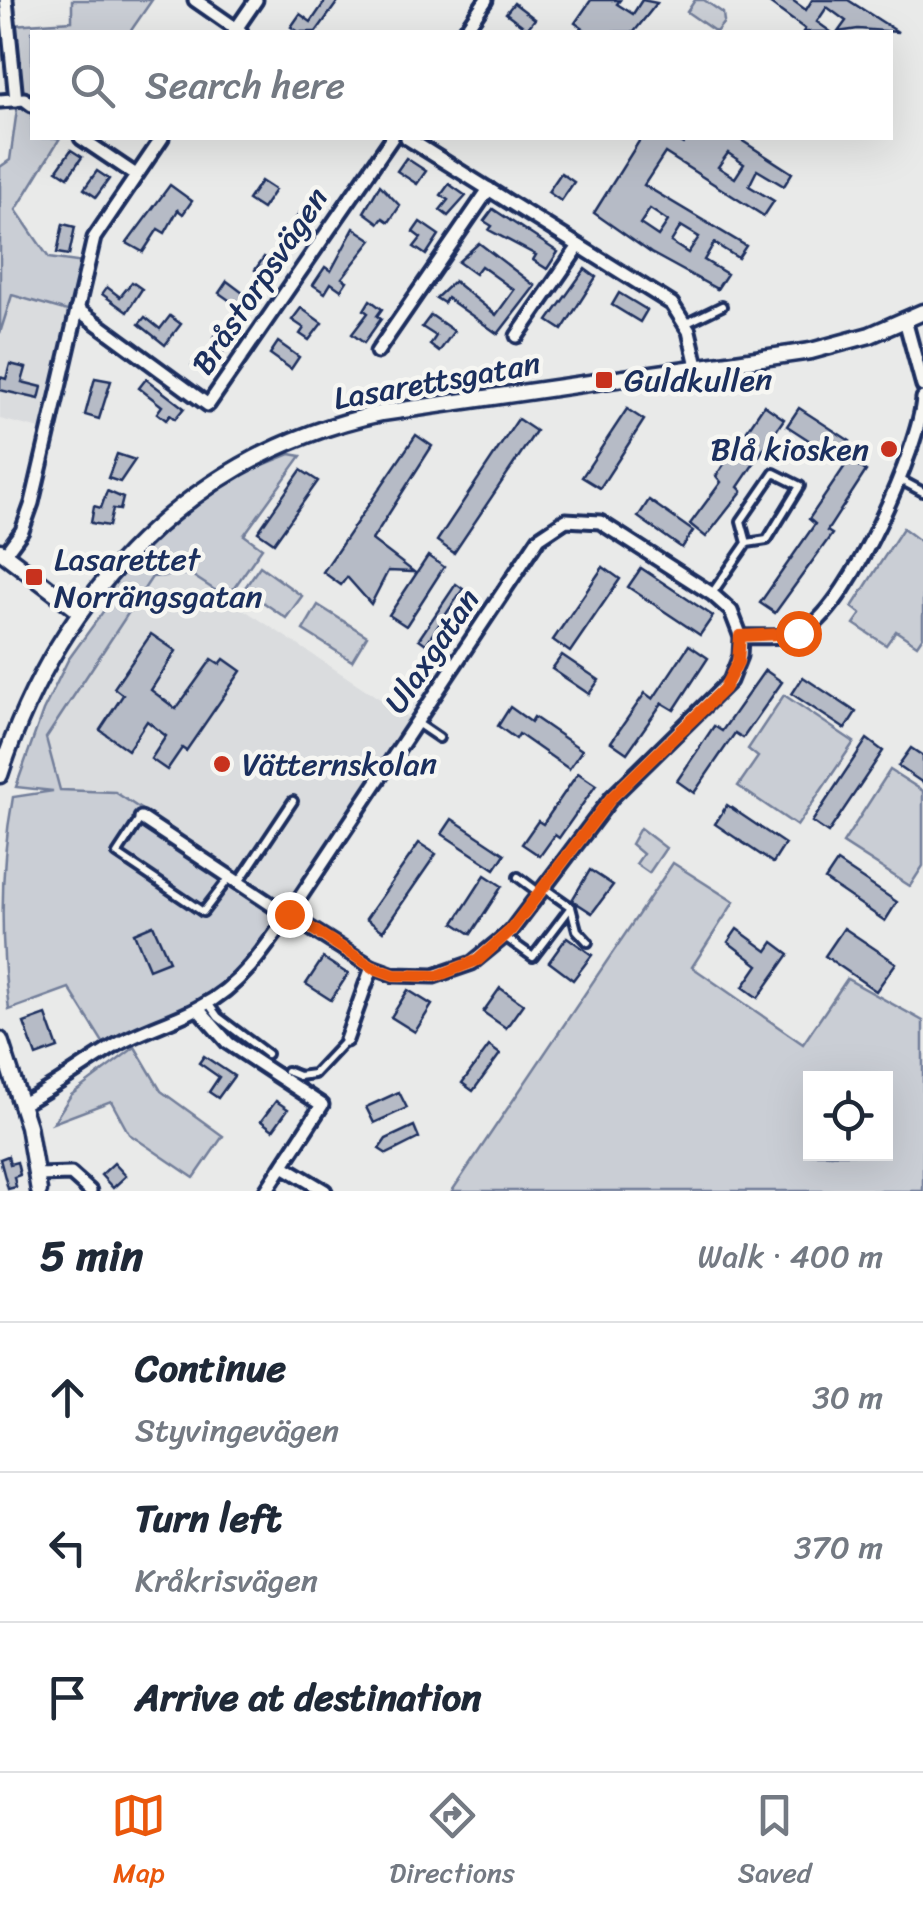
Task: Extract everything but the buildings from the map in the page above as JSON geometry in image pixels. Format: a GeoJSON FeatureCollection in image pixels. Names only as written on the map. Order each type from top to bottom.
{"type":"FeatureCollection","features":[{"type":"Feature","properties":{"kind":"street"},"geometry":{"type":"LineString","coordinates":[[6,0],[16,100]]}},
{"type":"Feature","properties":{"kind":"street"},"geometry":{"type":"LineString","coordinates":[[195,0],[236,30]]}},
{"type":"Feature","properties":{"kind":"street"},"geometry":{"type":"LineString","coordinates":[[238,30],[256,0]]}},
{"type":"Feature","properties":{"kind":"street"},"geometry":{"type":"LineString","coordinates":[[465,30],[486,0]]}},
{"type":"Feature","properties":{"kind":"street"},"geometry":{"type":"LineString","coordinates":[[0,102],[30,104]]}},
{"type":"Feature","properties":{"kind":"street"},"geometry":{"type":"LineString","coordinates":[[84,140],[136,175]]}},
{"type":"Feature","properties":{"kind":"street"},"geometry":{"type":"LineString","coordinates":[[79,611],[2,553],[28,516],[94,238],[161,140]]}},
{"type":"Feature","properties":{"kind":"street","name":"Bråstorpsvägen"},"geometry":{"type":"LineString","coordinates":[[77,309],[208,405],[391,140]]}},
{"type":"Feature","properties":{"kind":"street"},"geometry":{"type":"LineString","coordinates":[[410,140],[666,300],[686,324],[697,366]]}},
{"type":"Feature","properties":{"kind":"street"},"geometry":{"type":"LineString","coordinates":[[377,352],[489,189]]}},
{"type":"Feature","properties":{"kind":"street"},"geometry":{"type":"LineString","coordinates":[[517,336],[579,246]]}},
{"type":"Feature","properties":{"kind":"street","name":"Lasarettsgatan"},"geometry":{"type":"LineString","coordinates":[[0,775],[43,670],[79,611],[120,562],[174,513],[232,472],[302,436],[382,413],[811,351],[923,312]]}},
{"type":"Feature","properties":{"kind":"street"},"geometry":{"type":"LineString","coordinates":[[905,320],[923,386]]}},
{"type":"Feature","properties":{"kind":"street"},"geometry":{"type":"LineString","coordinates":[[740,636],[789,635],[818,620],[872,538],[920,423],[923,398]]}},
{"type":"Feature","properties":{"kind":"street","name":"Ulaxgatan"},"geometry":{"type":"LineString","coordinates":[[22,1104],[124,1041],[203,1006],[252,965],[539,538],[558,523],[578,518],[600,522],[712,594]]}},
{"type":"Feature","properties":{"kind":"street"},"geometry":{"type":"LineString","coordinates":[[141,818],[372,967],[404,977],[437,976],[478,960],[505,937],[612,797],[724,689],[738,662],[740,636],[731,611],[712,594]]}},
{"type":"Feature","properties":{"kind":"street"},"geometry":{"type":"LineString","coordinates":[[346,1040],[372,967]]}},
{"type":"Feature","properties":{"kind":"street"},"geometry":{"type":"LineString","coordinates":[[203,1006],[216,1034],[322,1105],[266,1191]]}},
{"type":"Feature","properties":{"kind":"street"},"geometry":{"type":"LineString","coordinates":[[0,1040],[22,1104],[38,1183],[71,1174],[90,1191]]}},
{"type":"Feature","properties":{"kind":"street"},"geometry":{"type":"LineString","coordinates":[[282,1166],[325,1191]]}},
{"type":"Feature","properties":{"kind":"lane"},"geometry":{"type":"LineString","coordinates":[[686,324],[722,306]]}},
{"type":"Feature","properties":{"kind":"lane"},"geometry":{"type":"LineString","coordinates":[[712,594],[747,543],[767,540],[800,486],[774,473],[740,522],[747,543]]}},
{"type":"Feature","properties":{"kind":"lane"},"geometry":{"type":"LineString","coordinates":[[898,479],[923,492]]}},
{"type":"Feature","properties":{"kind":"lane"},"geometry":{"type":"LineString","coordinates":[[417,723],[439,738]]}},
{"type":"Feature","properties":{"kind":"lane"},"geometry":{"type":"LineString","coordinates":[[141,818],[117,854],[203,912],[234,880],[293,800]]}},
{"type":"Feature","properties":{"kind":"lane"},"geometry":{"type":"LineString","coordinates":[[518,876],[570,907],[577,930],[588,942]]}},
{"type":"Feature","properties":{"kind":"lane"},"geometry":{"type":"LineString","coordinates":[[505,937],[533,956],[570,907]]}},
{"type":"Feature","properties":{"kind":"lane"},"geometry":{"type":"LineString","coordinates":[[203,1006],[267,1054]]}},
{"type":"Feature","properties":{"kind":"lane"},"geometry":{"type":"LineString","coordinates":[[287,1071],[299,1076],[314,1074],[346,1040]]}},
{"type":"Feature","properties":{"kind":"shaded area"},"geometry":{"type":"Polygon","coordinates":[[[72,0],[152,0],[131,30],[30,30],[30,140],[59,140],[16,210],[49,258],[91,264],[81,315],[12,295],[0,333],[0,167],[10,160],[19,95],[12,25],[72,21],[72,0]]]}},
{"type":"Feature","properties":{"kind":"shaded area"},"geometry":{"type":"Polygon","coordinates":[[[695,0],[704,0],[723,13],[724,22],[713,30],[687,12],[695,0]]]}},
{"type":"Feature","properties":{"kind":"shaded area"},"geometry":{"type":"Polygon","coordinates":[[[12,295],[81,315],[48,431],[0,419],[0,333],[12,295]]]}},
{"type":"Feature","properties":{"kind":"shaded area"},"geometry":{"type":"Polygon","coordinates":[[[290,454],[301,456],[244,535],[262,548],[227,598],[190,574],[152,577],[46,738],[60,790],[115,792],[293,911],[234,983],[191,1012],[107,1049],[69,988],[9,1010],[3,904],[13,797],[53,791],[16,787],[43,711],[68,660],[105,609],[114,583],[164,532],[243,473],[290,454]]]}},
{"type":"Feature","properties":{"kind":"shaded area"},"geometry":{"type":"Polygon","coordinates":[[[903,528],[923,543],[923,636],[917,645],[896,631],[886,645],[854,624],[861,614],[852,607],[903,528]]]}},
{"type":"Feature","properties":{"kind":"shaded area"},"geometry":{"type":"Polygon","coordinates":[[[260,566],[302,596],[286,618],[244,589],[260,566]]]}},
{"type":"Feature","properties":{"kind":"shaded area","name":"Vätternskolan"},"geometry":{"type":"Polygon","coordinates":[[[190,574],[418,724],[293,911],[115,792],[60,791],[46,738],[152,577],[190,574]]]}},
{"type":"Feature","properties":{"kind":"shaded area"},"geometry":{"type":"Polygon","coordinates":[[[318,605],[367,636],[352,661],[303,630],[318,605]]]}},
{"type":"Feature","properties":{"kind":"shaded area"},"geometry":{"type":"Polygon","coordinates":[[[784,695],[854,742],[797,826],[738,786],[758,757],[748,749],[784,695]]]}},
{"type":"Feature","properties":{"kind":"shaded area"},"geometry":{"type":"Polygon","coordinates":[[[890,770],[923,791],[923,866],[910,886],[843,843],[890,770]]]}},
{"type":"Feature","properties":{"kind":"shaded area"},"geometry":{"type":"Polygon","coordinates":[[[640,828],[666,848],[649,873],[636,864],[643,854],[631,844],[640,828]]]}},
{"type":"Feature","properties":{"kind":"shaded area"},"geometry":{"type":"Polygon","coordinates":[[[673,863],[734,902],[692,967],[803,1044],[847,979],[923,1021],[923,1191],[452,1191],[673,863]]]}},
{"type":"Feature","properties":{"kind":"shaded area"},"geometry":{"type":"Polygon","coordinates":[[[135,1047],[161,1091],[223,1136],[194,1178],[129,1134],[111,1101],[53,1123],[71,1095],[135,1047]]]}},
{"type":"Feature","properties":{"kind":"place","name":"Guldkullen"},"geometry":{"type":"Point","coordinates":[604,380]}},
{"type":"Feature","properties":{"kind":"place","name":"Blå kiosken"},"geometry":{"type":"Point","coordinates":[889,449]}},
{"type":"Feature","properties":{"kind":"place","name":"Lasarettet Norrängsgatan"},"geometry":{"type":"Point","coordinates":[34,577]}},
{"type":"Feature","properties":{"kind":"place","name":"Vätternskolan"},"geometry":{"type":"Point","coordinates":[222,764]}},
{"type":"Feature","properties":{"kind":"route"},"geometry":{"type":"LineString","coordinates":[[289,914],[372,967],[394,975],[437,976],[478,960],[511,930],[612,797],[724,689],[738,662],[740,636],[798,633]]}}]}
